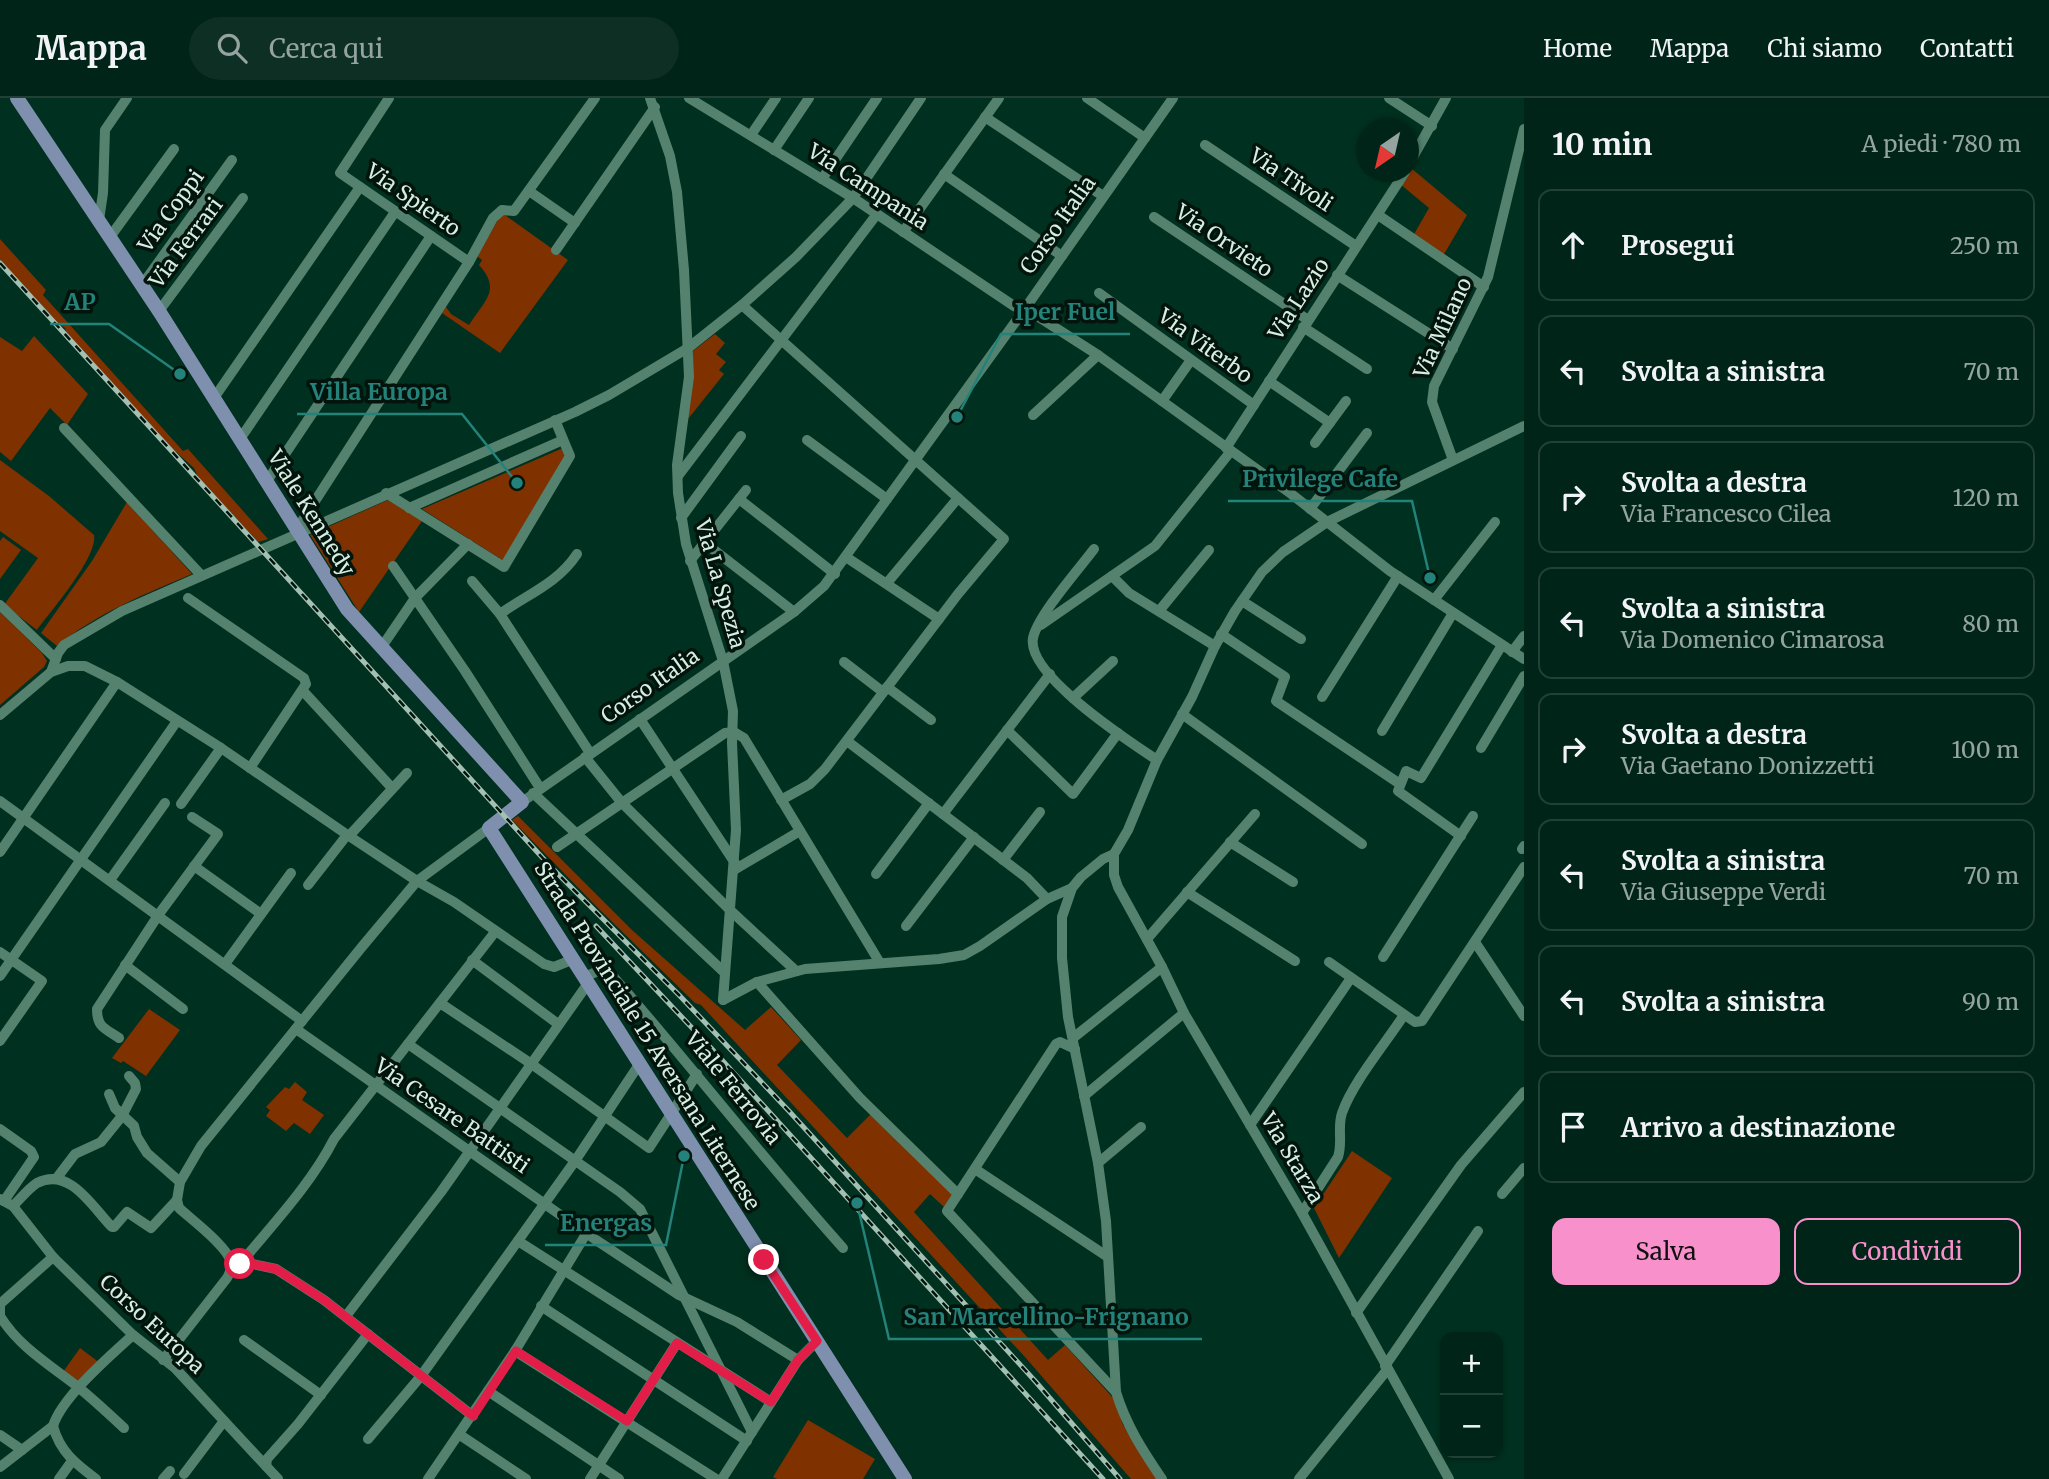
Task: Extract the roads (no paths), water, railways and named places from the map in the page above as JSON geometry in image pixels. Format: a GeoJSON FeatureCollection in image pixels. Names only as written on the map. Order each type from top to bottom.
{"type":"FeatureCollection","features":[{"type":"Feature","properties":{"kind":"main road","name":"Viale Kennedy"},"geometry":{"type":"LineString","coordinates":[[18,98],[159,311],[347,609],[381,648],[532,794]]}},
{"type":"Feature","properties":{"kind":"main road","name":"Corso Italia"},"geometry":{"type":"LineString","coordinates":[[489,828],[532,794]]}},
{"type":"Feature","properties":{"kind":"main road","name":"Strada Provinciale 15 Aversana Liternese"},"geometry":{"type":"LineString","coordinates":[[489,828],[905,1479]]}},
{"type":"Feature","properties":{"kind":"street"},"geometry":{"type":"LineString","coordinates":[[99,220],[103,193],[105,130],[127,98]]}},
{"type":"Feature","properties":{"kind":"street","name":"Via Spierto"},"geometry":{"type":"LineString","coordinates":[[389,98],[340,173],[469,262]]}},
{"type":"Feature","properties":{"kind":"street"},"geometry":{"type":"LineString","coordinates":[[298,531],[469,262],[493,218],[502,210],[514,211],[595,98]]}},
{"type":"Feature","properties":{"kind":"street","name":"Via Campania"},"geometry":{"type":"LineString","coordinates":[[689,98],[853,198],[1098,355],[1398,576],[1524,659]]}},
{"type":"Feature","properties":{"kind":"street"},"geometry":{"type":"LineString","coordinates":[[751,135],[776,98]]}},
{"type":"Feature","properties":{"kind":"street"},"geometry":{"type":"LineString","coordinates":[[774,150],[809,98]]}},
{"type":"Feature","properties":{"kind":"street"},"geometry":{"type":"LineString","coordinates":[[822,179],[877,98]]}},
{"type":"Feature","properties":{"kind":"street"},"geometry":{"type":"LineString","coordinates":[[51,672],[64,645],[122,611],[609,395],[688,348],[796,257],[853,198],[921,98]]}},
{"type":"Feature","properties":{"kind":"street"},"geometry":{"type":"LineString","coordinates":[[903,232],[999,98]]}},
{"type":"Feature","properties":{"kind":"street"},"geometry":{"type":"LineString","coordinates":[[1087,98],[1145,138]]}},
{"type":"Feature","properties":{"kind":"street","name":"Corso Italia"},"geometry":{"type":"LineString","coordinates":[[532,794],[814,596],[835,573],[1173,98]]}},
{"type":"Feature","properties":{"kind":"street"},"geometry":{"type":"LineString","coordinates":[[1389,98],[1432,126]]}},
{"type":"Feature","properties":{"kind":"street"},"geometry":{"type":"LineString","coordinates":[[1419,149],[1446,98]]}},
{"type":"Feature","properties":{"kind":"street"},"geometry":{"type":"LineString","coordinates":[[556,250],[652,102]]}},
{"type":"Feature","properties":{"kind":"street","name":"Via La Spezia"},"geometry":{"type":"LineString","coordinates":[[652,102],[670,156],[677,192],[684,270],[689,377],[678,476],[681,518],[690,561],[723,661],[733,711],[735,867],[723,1000],[757,982]]}},
{"type":"Feature","properties":{"kind":"street"},"geometry":{"type":"LineString","coordinates":[[985,117],[1103,196]]}},
{"type":"Feature","properties":{"kind":"street","name":"Via Milano"},"geometry":{"type":"LineString","coordinates":[[1453,460],[1432,402],[1437,376],[1484,287],[1524,129]]}},
{"type":"Feature","properties":{"kind":"street","name":"Via Tivoli"},"geometry":{"type":"LineString","coordinates":[[1205,145],[1356,246]]}},
{"type":"Feature","properties":{"kind":"street"},"geometry":{"type":"LineString","coordinates":[[110,237],[174,149]]}},
{"type":"Feature","properties":{"kind":"street","name":"Via Coppi"},"geometry":{"type":"LineString","coordinates":[[142,285],[232,160]]}},
{"type":"Feature","properties":{"kind":"street"},"geometry":{"type":"LineString","coordinates":[[944,174],[1062,256]]}},
{"type":"Feature","properties":{"kind":"street","name":"Via Lazio"},"geometry":{"type":"LineString","coordinates":[[1039,626],[1155,546],[1228,449],[1399,182]]}},
{"type":"Feature","properties":{"kind":"street"},"geometry":{"type":"LineString","coordinates":[[214,398],[360,187]]}},
{"type":"Feature","properties":{"kind":"street"},"geometry":{"type":"LineString","coordinates":[[529,191],[575,223]]}},
{"type":"Feature","properties":{"kind":"street","name":"Via Ferrari"},"geometry":{"type":"LineString","coordinates":[[159,311],[243,198]]}},
{"type":"Feature","properties":{"kind":"street"},"geometry":{"type":"LineString","coordinates":[[240,439],[395,212]]}},
{"type":"Feature","properties":{"kind":"street"},"geometry":{"type":"LineString","coordinates":[[678,476],[877,214]]}},
{"type":"Feature","properties":{"kind":"street"},"geometry":{"type":"LineString","coordinates":[[1378,215],[1484,287]]}},
{"type":"Feature","properties":{"kind":"street","name":"Via Orvieto"},"geometry":{"type":"LineString","coordinates":[[1154,217],[1367,369]]}},
{"type":"Feature","properties":{"kind":"street"},"geometry":{"type":"LineString","coordinates":[[267,481],[431,236]]}},
{"type":"Feature","properties":{"kind":"street"},"geometry":{"type":"LineString","coordinates":[[1337,275],[1453,349]]}},
{"type":"Feature","properties":{"kind":"street","name":"Via Viterbo"},"geometry":{"type":"LineString","coordinates":[[1099,293],[1254,405]]}},
{"type":"Feature","properties":{"kind":"street"},"geometry":{"type":"LineString","coordinates":[[742,304],[1004,539],[939,619],[825,769],[810,784],[781,800]]}},
{"type":"Feature","properties":{"kind":"street"},"geometry":{"type":"LineString","coordinates":[[1033,415],[1098,355]]}},
{"type":"Feature","properties":{"kind":"street"},"geometry":{"type":"LineString","coordinates":[[1162,401],[1191,360]]}},
{"type":"Feature","properties":{"kind":"street"},"geometry":{"type":"LineString","coordinates":[[1269,381],[1330,423]]}},
{"type":"Feature","properties":{"kind":"street"},"geometry":{"type":"LineString","coordinates":[[1315,443],[1346,401]]}},
{"type":"Feature","properties":{"kind":"street"},"geometry":{"type":"LineString","coordinates":[[386,493],[504,567],[570,456],[555,420]]}},
{"type":"Feature","properties":{"kind":"street"},"geometry":{"type":"LineString","coordinates":[[958,1194],[860,1098],[757,982],[796,971],[964,955],[1046,899],[1072,888],[1088,871],[1114,854],[1128,830],[1157,760],[1215,646],[1262,572],[1283,552],[1327,522],[1524,426]]}},
{"type":"Feature","properties":{"kind":"street"},"geometry":{"type":"LineString","coordinates":[[64,428],[201,575]]}},
{"type":"Feature","properties":{"kind":"street"},"geometry":{"type":"LineString","coordinates":[[1310,509],[1367,433]]}},
{"type":"Feature","properties":{"kind":"street"},"geometry":{"type":"LineString","coordinates":[[681,518],[741,436]]}},
{"type":"Feature","properties":{"kind":"street"},"geometry":{"type":"LineString","coordinates":[[409,508],[564,440]]}},
{"type":"Feature","properties":{"kind":"street"},"geometry":{"type":"LineString","coordinates":[[807,440],[887,499]]}},
{"type":"Feature","properties":{"kind":"street"},"geometry":{"type":"LineString","coordinates":[[690,561],[742,494],[835,573]]}},
{"type":"Feature","properties":{"kind":"street"},"geometry":{"type":"LineString","coordinates":[[887,583],[958,498]]}},
{"type":"Feature","properties":{"kind":"street"},"geometry":{"type":"LineString","coordinates":[[1434,600],[1494,522]]}},
{"type":"Feature","properties":{"kind":"street"},"geometry":{"type":"LineString","coordinates":[[705,543],[794,612]]}},
{"type":"Feature","properties":{"kind":"street"},"geometry":{"type":"LineString","coordinates":[[381,648],[415,598],[468,544]]}},
{"type":"Feature","properties":{"kind":"street"},"geometry":{"type":"LineString","coordinates":[[1094,549],[1061,589],[1033,637],[1033,648],[1050,674],[1093,717],[1157,760]]}},
{"type":"Feature","properties":{"kind":"street"},"geometry":{"type":"LineString","coordinates":[[1159,611],[1209,550]]}},
{"type":"Feature","properties":{"kind":"street"},"geometry":{"type":"LineString","coordinates":[[500,614],[552,582],[567,569],[577,554]]}},
{"type":"Feature","properties":{"kind":"street"},"geometry":{"type":"LineString","coordinates":[[846,557],[939,619]]}},
{"type":"Feature","properties":{"kind":"street"},"geometry":{"type":"LineString","coordinates":[[393,566],[466,671],[532,794],[725,973]]}},
{"type":"Feature","properties":{"kind":"street"},"geometry":{"type":"LineString","coordinates":[[1112,576],[1129,593],[1215,646]]}},
{"type":"Feature","properties":{"kind":"street"},"geometry":{"type":"LineString","coordinates":[[1322,697],[1398,576]]}},
{"type":"Feature","properties":{"kind":"street"},"geometry":{"type":"LineString","coordinates":[[472,581],[500,614],[588,755],[622,803],[796,971]]}},
{"type":"Feature","properties":{"kind":"street"},"geometry":{"type":"LineString","coordinates":[[188,598],[304,678],[306,684],[303,691],[250,768]]}},
{"type":"Feature","properties":{"kind":"street"},"geometry":{"type":"LineString","coordinates":[[1242,601],[1301,639]]}},
{"type":"Feature","properties":{"kind":"street"},"geometry":{"type":"LineString","coordinates":[[0,606],[56,659]]}},
{"type":"Feature","properties":{"kind":"street"},"geometry":{"type":"LineString","coordinates":[[1382,731],[1453,613]]}},
{"type":"Feature","properties":{"kind":"street"},"geometry":{"type":"LineString","coordinates":[[1222,635],[1285,677],[1276,701],[1400,785]]}},
{"type":"Feature","properties":{"kind":"street"},"geometry":{"type":"LineString","coordinates":[[1512,652],[1524,636]]}},
{"type":"Feature","properties":{"kind":"street"},"geometry":{"type":"LineString","coordinates":[[1461,836],[1398,790],[1406,771],[1421,778],[1502,645]]}},
{"type":"Feature","properties":{"kind":"street"},"geometry":{"type":"LineString","coordinates":[[1073,698],[1113,661]]}},
{"type":"Feature","properties":{"kind":"street"},"geometry":{"type":"LineString","coordinates":[[844,662],[931,720]]}},
{"type":"Feature","properties":{"kind":"street"},"geometry":{"type":"LineString","coordinates":[[0,715],[51,672],[68,666],[86,666],[117,682],[221,748],[348,836],[454,902],[549,967],[574,960]]}},
{"type":"Feature","properties":{"kind":"street"},"geometry":{"type":"LineString","coordinates":[[943,814],[1050,674]]}},
{"type":"Feature","properties":{"kind":"street"},"geometry":{"type":"LineString","coordinates":[[1481,748],[1524,676]]}},
{"type":"Feature","properties":{"kind":"street"},"geometry":{"type":"LineString","coordinates":[[0,852],[117,682]]}},
{"type":"Feature","properties":{"kind":"street"},"geometry":{"type":"LineString","coordinates":[[303,691],[392,788]]}},
{"type":"Feature","properties":{"kind":"street"},"geometry":{"type":"LineString","coordinates":[[1182,714],[1362,844]]}},
{"type":"Feature","properties":{"kind":"street"},"geometry":{"type":"LineString","coordinates":[[640,719],[674,768],[735,867],[800,831]]}},
{"type":"Feature","properties":{"kind":"street"},"geometry":{"type":"LineString","coordinates":[[0,976],[177,721]]}},
{"type":"Feature","properties":{"kind":"street"},"geometry":{"type":"LineString","coordinates":[[1007,730],[1073,794],[1118,733]]}},
{"type":"Feature","properties":{"kind":"street"},"geometry":{"type":"LineString","coordinates":[[557,847],[725,733],[734,732],[744,738],[880,963]]}},
{"type":"Feature","properties":{"kind":"street"},"geometry":{"type":"LineString","coordinates":[[847,741],[1027,878],[1046,899]]}},
{"type":"Feature","properties":{"kind":"street"},"geometry":{"type":"LineString","coordinates":[[181,804],[221,748]]}},
{"type":"Feature","properties":{"kind":"street"},"geometry":{"type":"LineString","coordinates":[[308,885],[348,836],[407,773]]}},
{"type":"Feature","properties":{"kind":"street","name":"Via Cesare Battisti"},"geometry":{"type":"LineString","coordinates":[[0,801],[159,914],[375,1086],[468,1152],[686,1299],[737,1322],[798,1360]]}},
{"type":"Feature","properties":{"kind":"street"},"geometry":{"type":"LineString","coordinates":[[110,880],[165,803]]}},
{"type":"Feature","properties":{"kind":"street"},"geometry":{"type":"LineString","coordinates":[[876,874],[929,803]]}},
{"type":"Feature","properties":{"kind":"street"},"geometry":{"type":"LineString","coordinates":[[1003,860],[1040,812]]}},
{"type":"Feature","properties":{"kind":"street"},"geometry":{"type":"LineString","coordinates":[[1147,939],[1255,814]]}},
{"type":"Feature","properties":{"kind":"street"},"geometry":{"type":"LineString","coordinates":[[1383,957],[1474,816]]}},
{"type":"Feature","properties":{"kind":"street"},"geometry":{"type":"LineString","coordinates":[[118,1038],[100,1026],[97,1009],[159,914],[218,834],[192,817]]}},
{"type":"Feature","properties":{"kind":"street","name":"Corso Italia"},"geometry":{"type":"LineString","coordinates":[[180,1182],[201,1146],[417,881],[489,828]]}},
{"type":"Feature","properties":{"kind":"street"},"geometry":{"type":"LineString","coordinates":[[906,926],[974,837]]}},
{"type":"Feature","properties":{"kind":"street"},"geometry":{"type":"LineString","coordinates":[[1230,842],[1293,882]]}},
{"type":"Feature","properties":{"kind":"street","name":"Via Starza"},"geometry":{"type":"LineString","coordinates":[[1114,854],[1114,875],[1118,887],[1184,1013],[1302,1213],[1446,1478]]}},
{"type":"Feature","properties":{"kind":"street"},"geometry":{"type":"LineString","coordinates":[[194,866],[261,914]]}},
{"type":"Feature","properties":{"kind":"street"},"geometry":{"type":"LineString","coordinates":[[1329,962],[1415,1023],[1422,1021],[1524,867]]}},
{"type":"Feature","properties":{"kind":"street"},"geometry":{"type":"LineString","coordinates":[[225,964],[291,873]]}},
{"type":"Feature","properties":{"kind":"street"},"geometry":{"type":"LineString","coordinates":[[1072,888],[1062,917],[1060,936],[1068,1017],[1098,1163],[1106,1221],[1116,1392],[1123,1415],[1136,1441],[1162,1479]]}},
{"type":"Feature","properties":{"kind":"street"},"geometry":{"type":"LineString","coordinates":[[1187,892],[1295,961]]}},
{"type":"Feature","properties":{"kind":"street"},"geometry":{"type":"LineString","coordinates":[[231,1267],[243,1262],[278,1218],[326,1154],[334,1139],[495,932]]}},
{"type":"Feature","properties":{"kind":"street"},"geometry":{"type":"LineString","coordinates":[[1475,942],[1524,1016]]}},
{"type":"Feature","properties":{"kind":"street"},"geometry":{"type":"LineString","coordinates":[[0,952],[42,981],[1,1036]]}},
{"type":"Feature","properties":{"kind":"street"},"geometry":{"type":"LineString","coordinates":[[472,960],[558,1024]]}},
{"type":"Feature","properties":{"kind":"street"},"geometry":{"type":"LineString","coordinates":[[125,965],[183,1009]]}},
{"type":"Feature","properties":{"kind":"street"},"geometry":{"type":"LineString","coordinates":[[1116,1392],[947,1211],[1056,1044],[1074,1043],[1162,967]]}},
{"type":"Feature","properties":{"kind":"street","name":"Viale Ferrovia"},"geometry":{"type":"LineString","coordinates":[[587,979],[601,970],[611,974],[697,1074],[786,1185],[844,1248]]}},
{"type":"Feature","properties":{"kind":"street"},"geometry":{"type":"LineString","coordinates":[[1250,1125],[1351,978]]}},
{"type":"Feature","properties":{"kind":"street"},"geometry":{"type":"LineString","coordinates":[[346,1316],[428,1211],[587,979]]}},
{"type":"Feature","properties":{"kind":"street"},"geometry":{"type":"LineString","coordinates":[[440,1003],[649,1148],[697,1074]]}},
{"type":"Feature","properties":{"kind":"street"},"geometry":{"type":"LineString","coordinates":[[1084,1096],[1184,1013]]}},
{"type":"Feature","properties":{"kind":"street"},"geometry":{"type":"LineString","coordinates":[[1302,1213],[1338,1157],[1341,1148],[1339,1123],[1348,1099],[1404,1015]]}},
{"type":"Feature","properties":{"kind":"street"},"geometry":{"type":"LineString","coordinates":[[408,1044],[633,1201],[640,1209],[722,1371],[749,1436]]}},
{"type":"Feature","properties":{"kind":"street"},"geometry":{"type":"LineString","coordinates":[[368,1439],[422,1376],[575,1161],[640,1063]]}},
{"type":"Feature","properties":{"kind":"street"},"geometry":{"type":"LineString","coordinates":[[6,1202],[37,1184],[56,1179],[75,1154],[102,1142],[122,1116],[136,1089],[129,1076]]}},
{"type":"Feature","properties":{"kind":"street"},"geometry":{"type":"LineString","coordinates":[[1356,1313],[1461,1165],[1524,1092]]}},
{"type":"Feature","properties":{"kind":"street"},"geometry":{"type":"LineString","coordinates":[[109,1094],[115,1108],[134,1126],[147,1153],[180,1182],[177,1200],[179,1208],[217,1243],[230,1259],[231,1267],[227,1278],[163,1360]]}},
{"type":"Feature","properties":{"kind":"street"},"geometry":{"type":"LineString","coordinates":[[1098,1163],[1141,1127]]}},
{"type":"Feature","properties":{"kind":"street"},"geometry":{"type":"LineString","coordinates":[[0,1129],[33,1152],[34,1157],[6,1202]]}},
{"type":"Feature","properties":{"kind":"street"},"geometry":{"type":"LineString","coordinates":[[1502,1194],[1524,1168]]}},
{"type":"Feature","properties":{"kind":"street"},"geometry":{"type":"LineString","coordinates":[[975,1169],[1108,1257]]}},
{"type":"Feature","properties":{"kind":"street"},"geometry":{"type":"LineString","coordinates":[[56,1179],[82,1191],[112,1227],[127,1212],[152,1228],[177,1200]]}},
{"type":"Feature","properties":{"kind":"street","name":"Corso Europa"},"geometry":{"type":"LineString","coordinates":[[6,1202],[52,1257],[133,1335],[175,1368],[278,1479]]}},
{"type":"Feature","properties":{"kind":"street"},"geometry":{"type":"LineString","coordinates":[[1299,1479],[1386,1368],[1478,1231]]}},
{"type":"Feature","properties":{"kind":"street"},"geometry":{"type":"LineString","coordinates":[[428,1479],[516,1351],[562,1270],[586,1234]]}},
{"type":"Feature","properties":{"kind":"street"},"geometry":{"type":"LineString","coordinates":[[517,1241],[771,1402]]}},
{"type":"Feature","properties":{"kind":"street"},"geometry":{"type":"LineString","coordinates":[[52,1257],[1,1304],[0,1316],[8,1329],[27,1348],[79,1388],[124,1428]]}},
{"type":"Feature","properties":{"kind":"street"},"geometry":{"type":"LineString","coordinates":[[243,1262],[276,1269],[346,1316],[473,1416]]}},
{"type":"Feature","properties":{"kind":"street"},"geometry":{"type":"LineString","coordinates":[[541,1306],[749,1436]]}},
{"type":"Feature","properties":{"kind":"street"},"geometry":{"type":"LineString","coordinates":[[0,1339],[8,1329]]}},
{"type":"Feature","properties":{"kind":"street"},"geometry":{"type":"LineString","coordinates":[[266,1466],[267,1459],[368,1334]]}},
{"type":"Feature","properties":{"kind":"street"},"geometry":{"type":"LineString","coordinates":[[0,1466],[53,1426],[56,1418],[99,1365],[133,1335]]}},
{"type":"Feature","properties":{"kind":"street"},"geometry":{"type":"LineString","coordinates":[[244,1340],[321,1395]]}},
{"type":"Feature","properties":{"kind":"street"},"geometry":{"type":"LineString","coordinates":[[722,1479],[798,1360],[817,1341]]}},
{"type":"Feature","properties":{"kind":"street"},"geometry":{"type":"LineString","coordinates":[[590,1479],[677,1343]]}},
{"type":"Feature","properties":{"kind":"street"},"geometry":{"type":"LineString","coordinates":[[516,1351],[716,1479]]}},
{"type":"Feature","properties":{"kind":"street"},"geometry":{"type":"LineString","coordinates":[[488,1391],[619,1479]]}},
{"type":"Feature","properties":{"kind":"street"},"geometry":{"type":"LineString","coordinates":[[184,1474],[224,1421]]}},
{"type":"Feature","properties":{"kind":"street"},"geometry":{"type":"LineString","coordinates":[[53,1426],[61,1446],[72,1461],[96,1479]]}},
{"type":"Feature","properties":{"kind":"street"},"geometry":{"type":"LineString","coordinates":[[0,1434],[22,1450]]}},
{"type":"Feature","properties":{"kind":"street"},"geometry":{"type":"LineString","coordinates":[[460,1435],[526,1479]]}},
{"type":"Feature","properties":{"kind":"street"},"geometry":{"type":"LineString","coordinates":[[59,1479],[72,1461]]}},
{"type":"Feature","properties":{"kind":"railway"},"geometry":{"type":"LineString","coordinates":[[0,263],[550,866],[679,995],[788,1110],[1035,1381],[1120,1479]]}},
{"type":"Feature","properties":{"kind":"railway"},"geometry":{"type":"LineString","coordinates":[[596,926],[711,1048],[1103,1479]]}},
{"type":"Feature","properties":{"kind":"place","name":"AP"},"geometry":{"type":"Point","coordinates":[180,374]}},
{"type":"Feature","properties":{"kind":"place","name":"Iper Fuel"},"geometry":{"type":"Point","coordinates":[957,417]}},
{"type":"Feature","properties":{"kind":"place","name":"Villa Europa"},"geometry":{"type":"Point","coordinates":[517,483]}},
{"type":"Feature","properties":{"kind":"place","name":"Privilege Cafe"},"geometry":{"type":"Point","coordinates":[1430,578]}},
{"type":"Feature","properties":{"kind":"place","name":"Energas"},"geometry":{"type":"Point","coordinates":[684,1156]}},
{"type":"Feature","properties":{"kind":"place","name":"San Marcellino-Frignano"},"geometry":{"type":"Point","coordinates":[857,1203]}}]}
